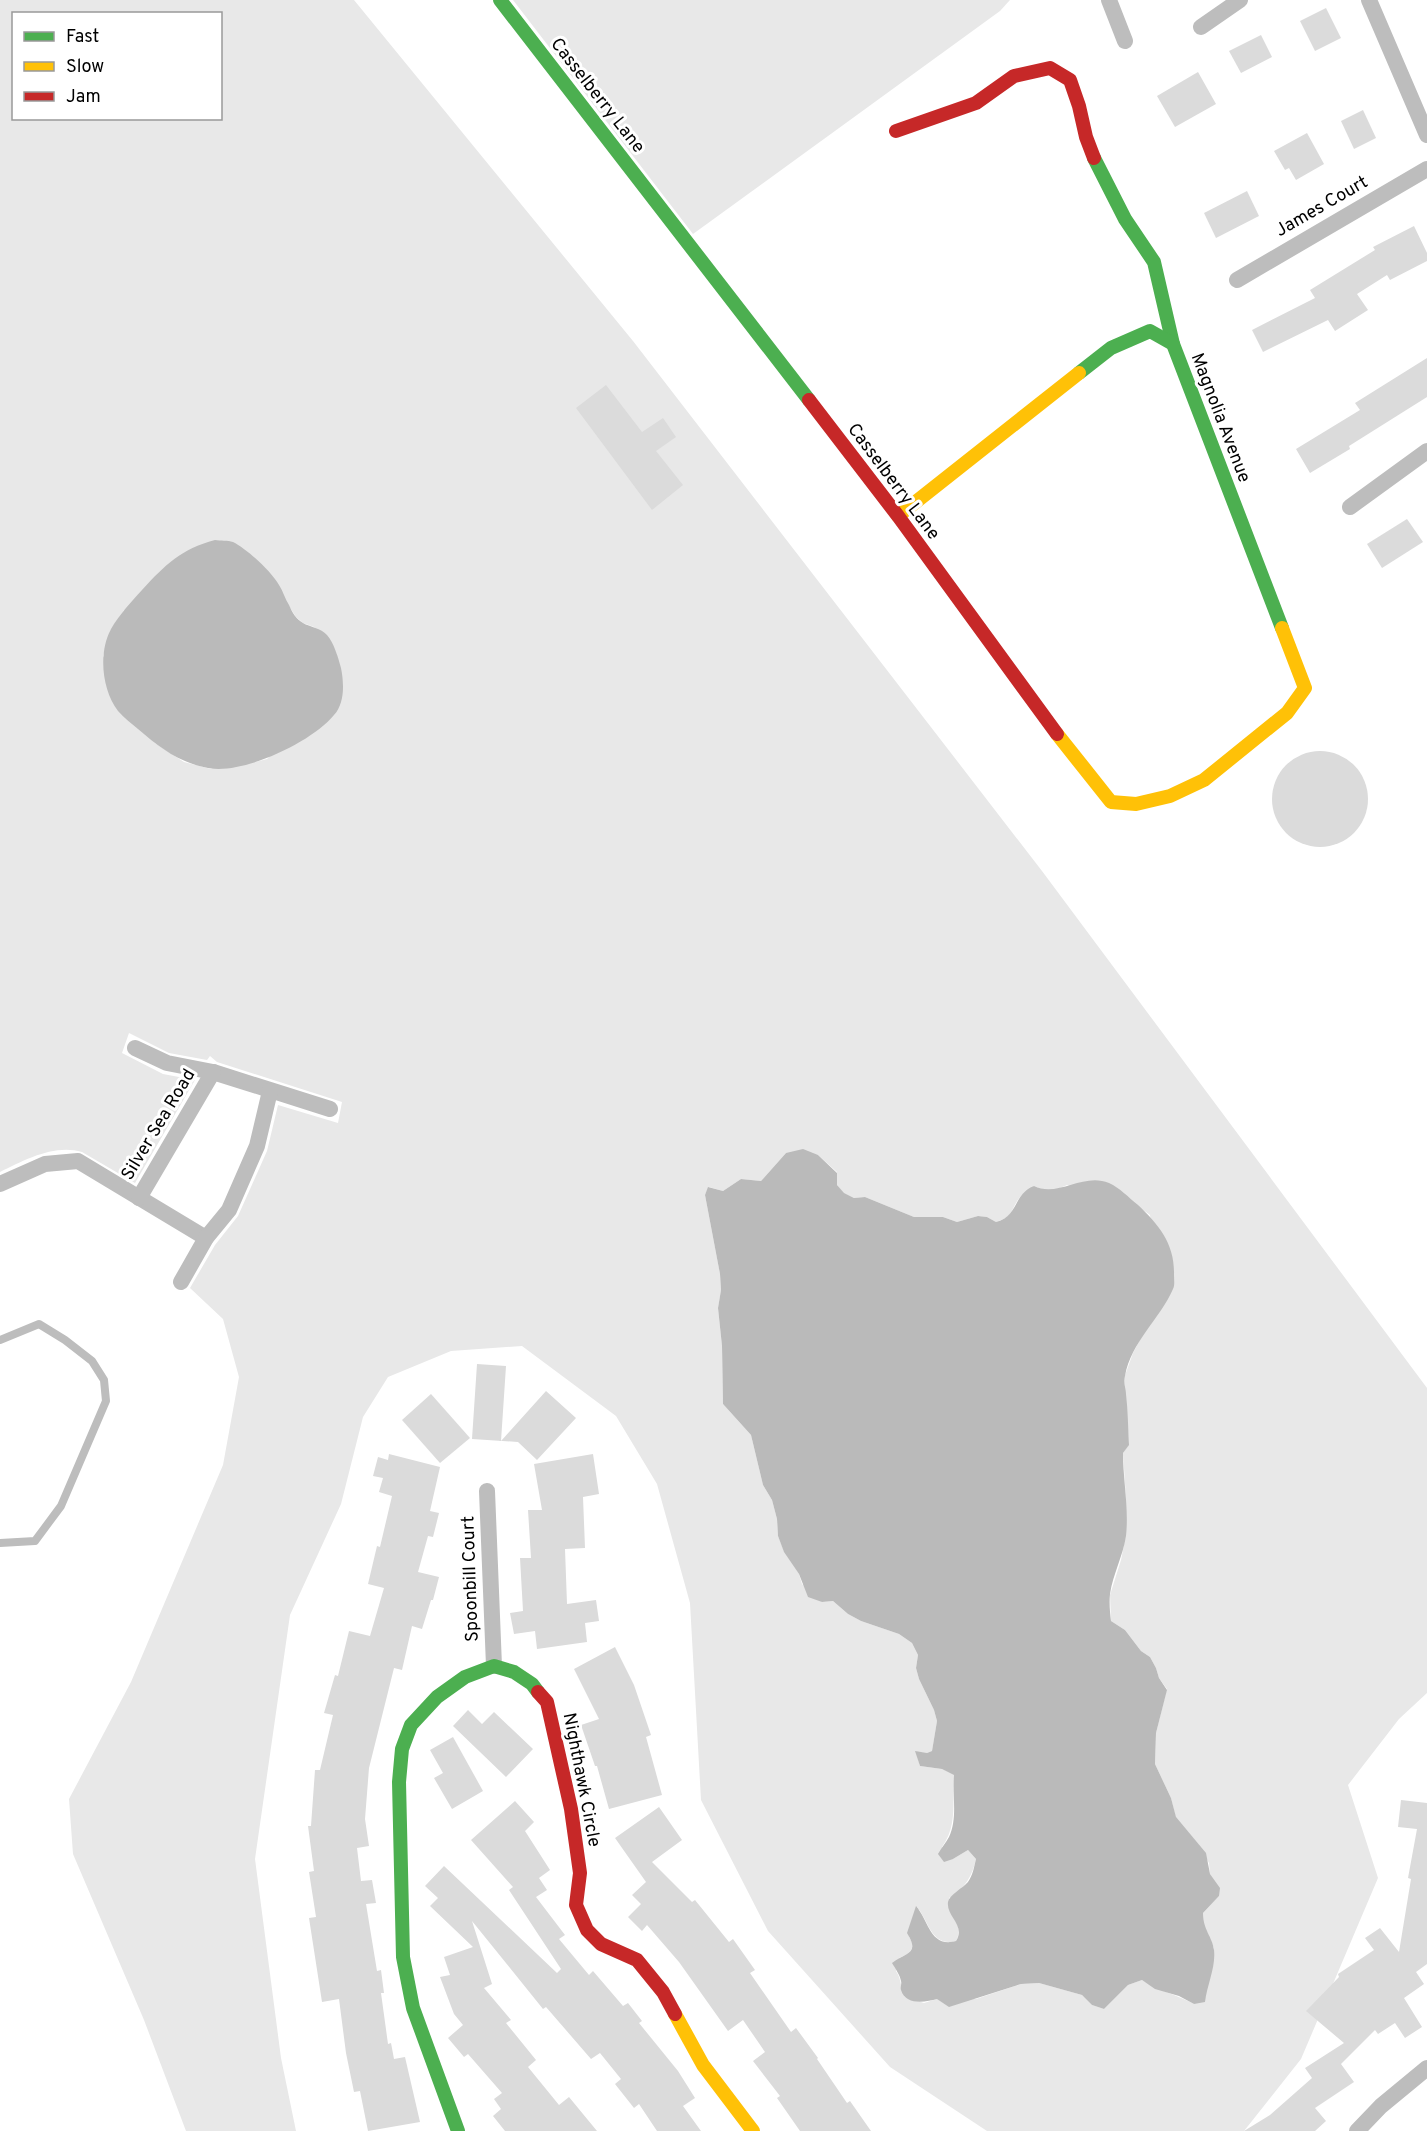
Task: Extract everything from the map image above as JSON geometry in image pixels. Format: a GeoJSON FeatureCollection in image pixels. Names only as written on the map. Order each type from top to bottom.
{"type":"FeatureCollection","features":[{"type":"Feature","properties":{"kind":"street","name":"Casselberry Lane"},"geometry":{"type":"LineString","coordinates":[[500,0],[898,516],[1062,741],[1112,802],[1136,804],[1170,796],[1204,780],[1287,713],[1305,688]]}},
{"type":"Feature","properties":{"kind":"street"},"geometry":{"type":"LineString","coordinates":[[1109,0],[1125,41]]}},
{"type":"Feature","properties":{"kind":"street"},"geometry":{"type":"LineString","coordinates":[[1201,27],[1240,0]]}},
{"type":"Feature","properties":{"kind":"street"},"geometry":{"type":"LineString","coordinates":[[1369,0],[1427,135]]}},
{"type":"Feature","properties":{"kind":"street"},"geometry":{"type":"LineString","coordinates":[[896,131],[976,103],[1014,76],[1050,68],[1070,80],[1086,137],[1099,170],[1125,219],[1154,262],[1173,344]]}},
{"type":"Feature","properties":{"kind":"street","name":"James Court"},"geometry":{"type":"LineString","coordinates":[[1237,280],[1427,169]]}},
{"type":"Feature","properties":{"kind":"street","name":"Magnolia Avenue"},"geometry":{"type":"LineString","coordinates":[[898,516],[1111,348],[1150,331],[1173,344],[1305,688]]}},
{"type":"Feature","properties":{"kind":"street"},"geometry":{"type":"LineString","coordinates":[[1350,507],[1427,451]]}},
{"type":"Feature","properties":{"kind":"street","name":"Silver Sea Road"},"geometry":{"type":"LineString","coordinates":[[135,1048],[167,1063],[213,1072],[330,1109]]}},
{"type":"Feature","properties":{"kind":"street","name":"Silver Sea Road"},"geometry":{"type":"LineString","coordinates":[[139,1198],[213,1072]]}},
{"type":"Feature","properties":{"kind":"street"},"geometry":{"type":"LineString","coordinates":[[181,1282],[206,1238],[229,1210],[257,1146],[270,1091]]}},
{"type":"Feature","properties":{"kind":"street","name":"Silver Sea Road"},"geometry":{"type":"LineString","coordinates":[[0,1184],[45,1164],[78,1161],[206,1238]]}},
{"type":"Feature","properties":{"kind":"street","name":"Spoonbill Court"},"geometry":{"type":"LineString","coordinates":[[487,1491],[494,1666]]}},
{"type":"Feature","properties":{"kind":"street"},"geometry":{"type":"LineString","coordinates":[[458,2131],[413,2008],[403,1958],[399,1782],[402,1749],[411,1725],[437,1697],[455,1683],[494,1666]]}},
{"type":"Feature","properties":{"kind":"street","name":"Nighthawk Circle"},"geometry":{"type":"LineString","coordinates":[[494,1666],[514,1672],[532,1684],[547,1702],[570,1809],[580,1873],[576,1905],[587,1930],[601,1944],[638,1960],[663,1992],[703,2065],[753,2131]]}},
{"type":"Feature","properties":{"kind":"street"},"geometry":{"type":"LineString","coordinates":[[1357,2131],[1382,2106],[1427,2068]]}},
{"type":"Feature","properties":{"kind":"lane"},"geometry":{"type":"LineString","coordinates":[[0,1340],[39,1324],[92,1361],[104,1380],[106,1401],[61,1506],[55,1515],[35,1541],[0,1543]]}},
{"type":"Feature","properties":{"kind":"shaded area"},"geometry":{"type":"Polygon","coordinates":[[[0,0],[354,0],[633,341],[1042,871],[1427,1388],[1427,1693],[1399,1719],[1348,1785],[1378,1878],[1301,2059],[1244,2131],[987,2131],[890,2067],[768,1931],[701,1800],[690,1603],[657,1484],[616,1416],[522,1346],[451,1351],[388,1377],[363,1417],[341,1504],[290,1615],[255,1859],[281,2058],[296,2131],[186,2131],[144,2020],[73,1854],[69,1799],[131,1682],[223,1465],[239,1377],[223,1319],[190,1288],[215,1245],[238,1216],[267,1151],[278,1105],[338,1123],[342,1102],[217,1062],[210,1056],[207,1060],[169,1053],[129,1033],[122,1053],[163,1074],[195,1080],[135,1183],[82,1152],[71,1150],[40,1154],[0,1172],[0,0]],[[287,603],[124,610],[110,631],[103,656],[155,743],[184,762],[211,769],[267,759],[343,684],[336,652],[314,627],[303,623],[296,617],[287,603]],[[786,1153],[761,1181],[741,1179],[723,1191],[709,1187],[705,1195],[720,1274],[721,1290],[718,1308],[722,1346],[723,1404],[751,1435],[763,1485],[772,1500],[777,1519],[778,1536],[802,1584],[822,1602],[833,1601],[848,1614],[861,1621],[899,1634],[912,1643],[918,1655],[916,1668],[919,1679],[937,1721],[932,1751],[916,1752],[920,1766],[942,1769],[954,1774],[952,1821],[942,1847],[953,1859],[968,1850],[976,1859],[967,1882],[949,1898],[958,1926],[956,1941],[948,1942],[936,1937],[917,1907],[909,1937],[912,1947],[906,1955],[899,1958],[896,1971],[905,1997],[924,2003],[937,1999],[976,1999],[1021,1984],[1039,1983],[1082,1995],[1092,2005],[1104,2009],[1128,1985],[1142,1980],[1194,2004],[1206,1990],[1213,1964],[1214,1948],[1203,1925],[1203,1913],[1219,1896],[1210,1874],[1209,1863],[1198,1844],[1176,1818],[1171,1798],[1155,1764],[1156,1733],[1167,1689],[1159,1678],[1150,1657],[1141,1651],[1125,1630],[1111,1621],[1110,1595],[1126,1535],[1123,1453],[1129,1444],[1124,1378],[1141,1338],[1162,1307],[1150,1215],[1139,1207],[1067,1185],[1050,1190],[1034,1186],[1022,1195],[1007,1217],[996,1222],[987,1217],[978,1216],[957,1222],[943,1217],[914,1217],[865,1197],[854,1198],[843,1193],[837,1185],[837,1172],[818,1155],[786,1153]]]}},
{"type":"Feature","properties":{"kind":"shaded area"},"geometry":{"type":"Polygon","coordinates":[[[513,0],[1010,0],[1000,11],[693,234],[513,0]]]}},
{"type":"Feature","properties":{"kind":"shaded area"},"geometry":{"type":"Polygon","coordinates":[[[215,540],[233,542],[252,555],[275,579],[296,617],[327,635],[339,659],[343,686],[338,710],[310,736],[276,754],[223,769],[198,766],[171,754],[125,718],[118,711],[108,693],[103,660],[111,629],[129,604],[174,559],[192,548],[215,540]]]}},
{"type":"Feature","properties":{"kind":"shaded area"},"geometry":{"type":"Polygon","coordinates":[[[803,1149],[818,1155],[837,1173],[837,1185],[844,1193],[854,1198],[865,1197],[914,1217],[943,1217],[957,1222],[978,1216],[987,1217],[996,1222],[1003,1219],[1013,1210],[1022,1194],[1034,1186],[1052,1189],[1099,1180],[1117,1187],[1138,1205],[1153,1220],[1169,1245],[1174,1264],[1174,1287],[1139,1341],[1124,1378],[1129,1445],[1123,1453],[1127,1526],[1125,1543],[1111,1587],[1110,1608],[1111,1621],[1125,1630],[1141,1651],[1150,1657],[1167,1690],[1156,1733],[1155,1764],[1171,1798],[1176,1817],[1206,1853],[1210,1874],[1220,1888],[1219,1896],[1203,1913],[1204,1924],[1214,1950],[1213,1969],[1205,2002],[1194,2004],[1179,1996],[1155,1989],[1142,1980],[1128,1985],[1104,2009],[1092,2005],[1082,1995],[1039,1983],[1021,1984],[949,2007],[937,1999],[912,2001],[907,1999],[901,1990],[900,1979],[892,1963],[912,1949],[907,1933],[916,1906],[935,1937],[941,1941],[956,1941],[959,1930],[948,1907],[948,1902],[968,1882],[976,1859],[968,1850],[944,1862],[938,1854],[952,1830],[954,1775],[942,1769],[920,1766],[915,1751],[927,1753],[932,1751],[937,1721],[919,1679],[916,1668],[918,1655],[912,1643],[899,1634],[861,1621],[848,1614],[833,1601],[822,1602],[808,1597],[799,1574],[784,1552],[778,1536],[777,1519],[772,1500],[763,1485],[751,1435],[723,1404],[722,1346],[718,1308],[721,1290],[720,1274],[705,1195],[708,1187],[723,1191],[741,1179],[761,1181],[786,1153],[803,1149]]]}},
{"type":"Feature","properties":{"kind":"building"},"geometry":{"type":"Polygon","coordinates":[[[1326,8],[1341,38],[1315,51],[1300,21],[1326,8]]]}},
{"type":"Feature","properties":{"kind":"building"},"geometry":{"type":"Polygon","coordinates":[[[1261,35],[1272,57],[1241,73],[1229,51],[1261,35]]]}},
{"type":"Feature","properties":{"kind":"building"},"geometry":{"type":"Polygon","coordinates":[[[1198,72],[1216,104],[1175,127],[1157,96],[1198,72]]]}},
{"type":"Feature","properties":{"kind":"building"},"geometry":{"type":"Polygon","coordinates":[[[1363,110],[1376,138],[1354,149],[1341,121],[1363,110]]]}},
{"type":"Feature","properties":{"kind":"building"},"geometry":{"type":"Polygon","coordinates":[[[1307,133],[1324,164],[1296,180],[1289,168],[1285,170],[1274,151],[1307,133]]]}},
{"type":"Feature","properties":{"kind":"building"},"geometry":{"type":"Polygon","coordinates":[[[1247,191],[1259,216],[1216,238],[1204,213],[1247,191]]]}},
{"type":"Feature","properties":{"kind":"building"},"geometry":{"type":"Polygon","coordinates":[[[1414,226],[1427,253],[1427,261],[1390,280],[1387,275],[1357,294],[1368,310],[1335,331],[1328,320],[1263,352],[1252,330],[1315,298],[1310,290],[1375,250],[1373,247],[1414,226]]]}},
{"type":"Feature","properties":{"kind":"building"},"geometry":{"type":"Polygon","coordinates":[[[1427,358],[1427,397],[1310,473],[1296,449],[1360,410],[1355,403],[1427,358]]]}},
{"type":"Feature","properties":{"kind":"building"},"geometry":{"type":"Polygon","coordinates":[[[606,385],[642,432],[663,418],[676,437],[656,451],[683,485],[652,510],[576,408],[606,385]]]}},
{"type":"Feature","properties":{"kind":"building"},"geometry":{"type":"Polygon","coordinates":[[[1407,519],[1423,542],[1382,568],[1367,544],[1407,519]]]}},
{"type":"Feature","properties":{"kind":"building"},"geometry":{"type":"Polygon","coordinates":[[[1320,751],[1338,754],[1354,765],[1365,781],[1368,799],[1365,817],[1354,833],[1338,844],[1320,847],[1302,844],[1286,833],[1275,817],[1272,799],[1275,781],[1286,765],[1302,754],[1320,751]]]}},
{"type":"Feature","properties":{"kind":"building"},"geometry":{"type":"Polygon","coordinates":[[[477,1364],[506,1366],[501,1441],[472,1439],[477,1364]]]}},
{"type":"Feature","properties":{"kind":"building"},"geometry":{"type":"Polygon","coordinates":[[[546,1391],[576,1418],[537,1460],[518,1442],[501,1441],[546,1391]]]}},
{"type":"Feature","properties":{"kind":"building"},"geometry":{"type":"Polygon","coordinates":[[[431,1394],[470,1438],[440,1463],[402,1420],[431,1394]]]}},
{"type":"Feature","properties":{"kind":"building"},"geometry":{"type":"Polygon","coordinates":[[[389,1454],[440,1467],[430,1511],[439,1513],[433,1537],[428,1536],[418,1572],[439,1577],[422,1629],[412,1626],[402,1670],[394,1668],[369,1768],[365,1819],[369,1846],[357,1848],[361,1881],[372,1880],[376,1903],[366,1904],[377,1971],[381,1970],[384,1993],[381,1993],[388,2044],[391,2043],[394,2059],[405,2057],[420,2122],[368,2131],[360,2091],[354,2092],[339,1999],[322,2002],[309,1918],[316,1917],[309,1872],[314,1871],[308,1826],[311,1826],[315,1770],[320,1770],[333,1715],[324,1713],[335,1675],[338,1676],[349,1631],[370,1636],[384,1588],[368,1584],[377,1546],[380,1547],[392,1496],[379,1492],[383,1478],[373,1476],[378,1457],[388,1460],[389,1454]]]}},
{"type":"Feature","properties":{"kind":"building"},"geometry":{"type":"Polygon","coordinates":[[[593,1454],[599,1494],[583,1497],[585,1548],[565,1549],[567,1604],[596,1600],[599,1621],[585,1623],[587,1642],[537,1649],[535,1631],[514,1634],[510,1613],[523,1611],[520,1558],[531,1558],[528,1510],[542,1510],[534,1464],[593,1454]]]}},
{"type":"Feature","properties":{"kind":"building"},"geometry":{"type":"Polygon","coordinates":[[[615,1647],[634,1685],[651,1735],[646,1737],[662,1795],[609,1809],[597,1766],[595,1766],[581,1725],[599,1719],[574,1669],[615,1647]]]}},
{"type":"Feature","properties":{"kind":"building"},"geometry":{"type":"Polygon","coordinates":[[[468,1710],[482,1724],[494,1712],[533,1749],[506,1777],[453,1726],[468,1710]]]}},
{"type":"Feature","properties":{"kind":"building"},"geometry":{"type":"Polygon","coordinates":[[[453,1737],[483,1791],[452,1809],[434,1778],[443,1773],[430,1750],[453,1737]]]}},
{"type":"Feature","properties":{"kind":"building"},"geometry":{"type":"Polygon","coordinates":[[[1401,1800],[1427,1803],[1427,1964],[1416,1972],[1424,1984],[1404,1998],[1422,2027],[1405,2038],[1395,2023],[1378,2034],[1375,2030],[1341,2064],[1354,2082],[1315,2108],[1326,2121],[1315,2131],[1244,2131],[1270,2115],[1312,2078],[1305,2068],[1344,2043],[1306,2011],[1339,1977],[1338,1974],[1374,1950],[1365,1938],[1380,1928],[1399,1952],[1411,1879],[1408,1878],[1417,1829],[1398,1827],[1401,1800]]]}},
{"type":"Feature","properties":{"kind":"building"},"geometry":{"type":"Polygon","coordinates":[[[515,1801],[534,1822],[525,1831],[550,1870],[539,1878],[547,1890],[536,1897],[565,1935],[559,1939],[589,1975],[593,1971],[623,2006],[628,2003],[642,2021],[639,2023],[678,2071],[695,2098],[683,2106],[701,2131],[657,2131],[639,2104],[634,2108],[615,2084],[621,2079],[600,2053],[591,2059],[546,2007],[543,2009],[472,1921],[492,1984],[484,1988],[511,2020],[506,2023],[536,2060],[528,2067],[559,2105],[569,2097],[597,2131],[505,2131],[493,2116],[501,2109],[494,2099],[502,2093],[468,2054],[464,2057],[448,2038],[463,2025],[454,2014],[440,1977],[450,1975],[444,1957],[473,1947],[430,1906],[438,1898],[425,1886],[444,1866],[557,1973],[561,1969],[509,1890],[513,1887],[471,1840],[515,1801]]]}},
{"type":"Feature","properties":{"kind":"building"},"geometry":{"type":"Polygon","coordinates":[[[659,1807],[682,1840],[652,1862],[692,1902],[695,1900],[729,1942],[733,1939],[755,1970],[750,1973],[791,2032],[796,2028],[847,2103],[850,2101],[871,2131],[800,2131],[777,2098],[780,2096],[753,2061],[765,2052],[743,2020],[728,2031],[679,1962],[647,1925],[642,1931],[628,1917],[641,1904],[632,1895],[646,1882],[615,1838],[659,1807]]]}},
{"type":"Feature","properties":{"kind":"traffic: fast"},"geometry":{"type":"LineString","coordinates":[[500,0],[809,400]]}},
{"type":"Feature","properties":{"kind":"traffic: fast"},"geometry":{"type":"LineString","coordinates":[[1094,158],[1125,219],[1154,262],[1173,344]]}},
{"type":"Feature","properties":{"kind":"traffic: fast"},"geometry":{"type":"LineString","coordinates":[[1079,373],[1111,348],[1150,331],[1173,344],[1282,628]]}},
{"type":"Feature","properties":{"kind":"traffic: fast"},"geometry":{"type":"LineString","coordinates":[[458,2131],[413,2008],[403,1957],[399,1782],[402,1749],[411,1725],[437,1697],[465,1677],[494,1666],[514,1672],[532,1684],[538,1692]]}},
{"type":"Feature","properties":{"kind":"traffic: slow"},"geometry":{"type":"LineString","coordinates":[[898,516],[1079,373]]}},
{"type":"Feature","properties":{"kind":"traffic: slow"},"geometry":{"type":"LineString","coordinates":[[1057,734],[1111,802],[1136,804],[1170,796],[1204,780],[1287,713],[1305,688],[1282,628]]}},
{"type":"Feature","properties":{"kind":"traffic: slow"},"geometry":{"type":"LineString","coordinates":[[675,2014],[703,2065],[753,2131]]}},
{"type":"Feature","properties":{"kind":"traffic: jam"},"geometry":{"type":"LineString","coordinates":[[896,131],[976,103],[1014,76],[1050,68],[1070,80],[1094,158]]}},
{"type":"Feature","properties":{"kind":"traffic: jam"},"geometry":{"type":"LineString","coordinates":[[809,400],[898,516],[1057,734]]}},
{"type":"Feature","properties":{"kind":"traffic: jam"},"geometry":{"type":"LineString","coordinates":[[538,1692],[547,1702],[571,1809],[580,1873],[576,1905],[587,1930],[601,1944],[637,1960],[663,1992],[675,2014]]}}]}
